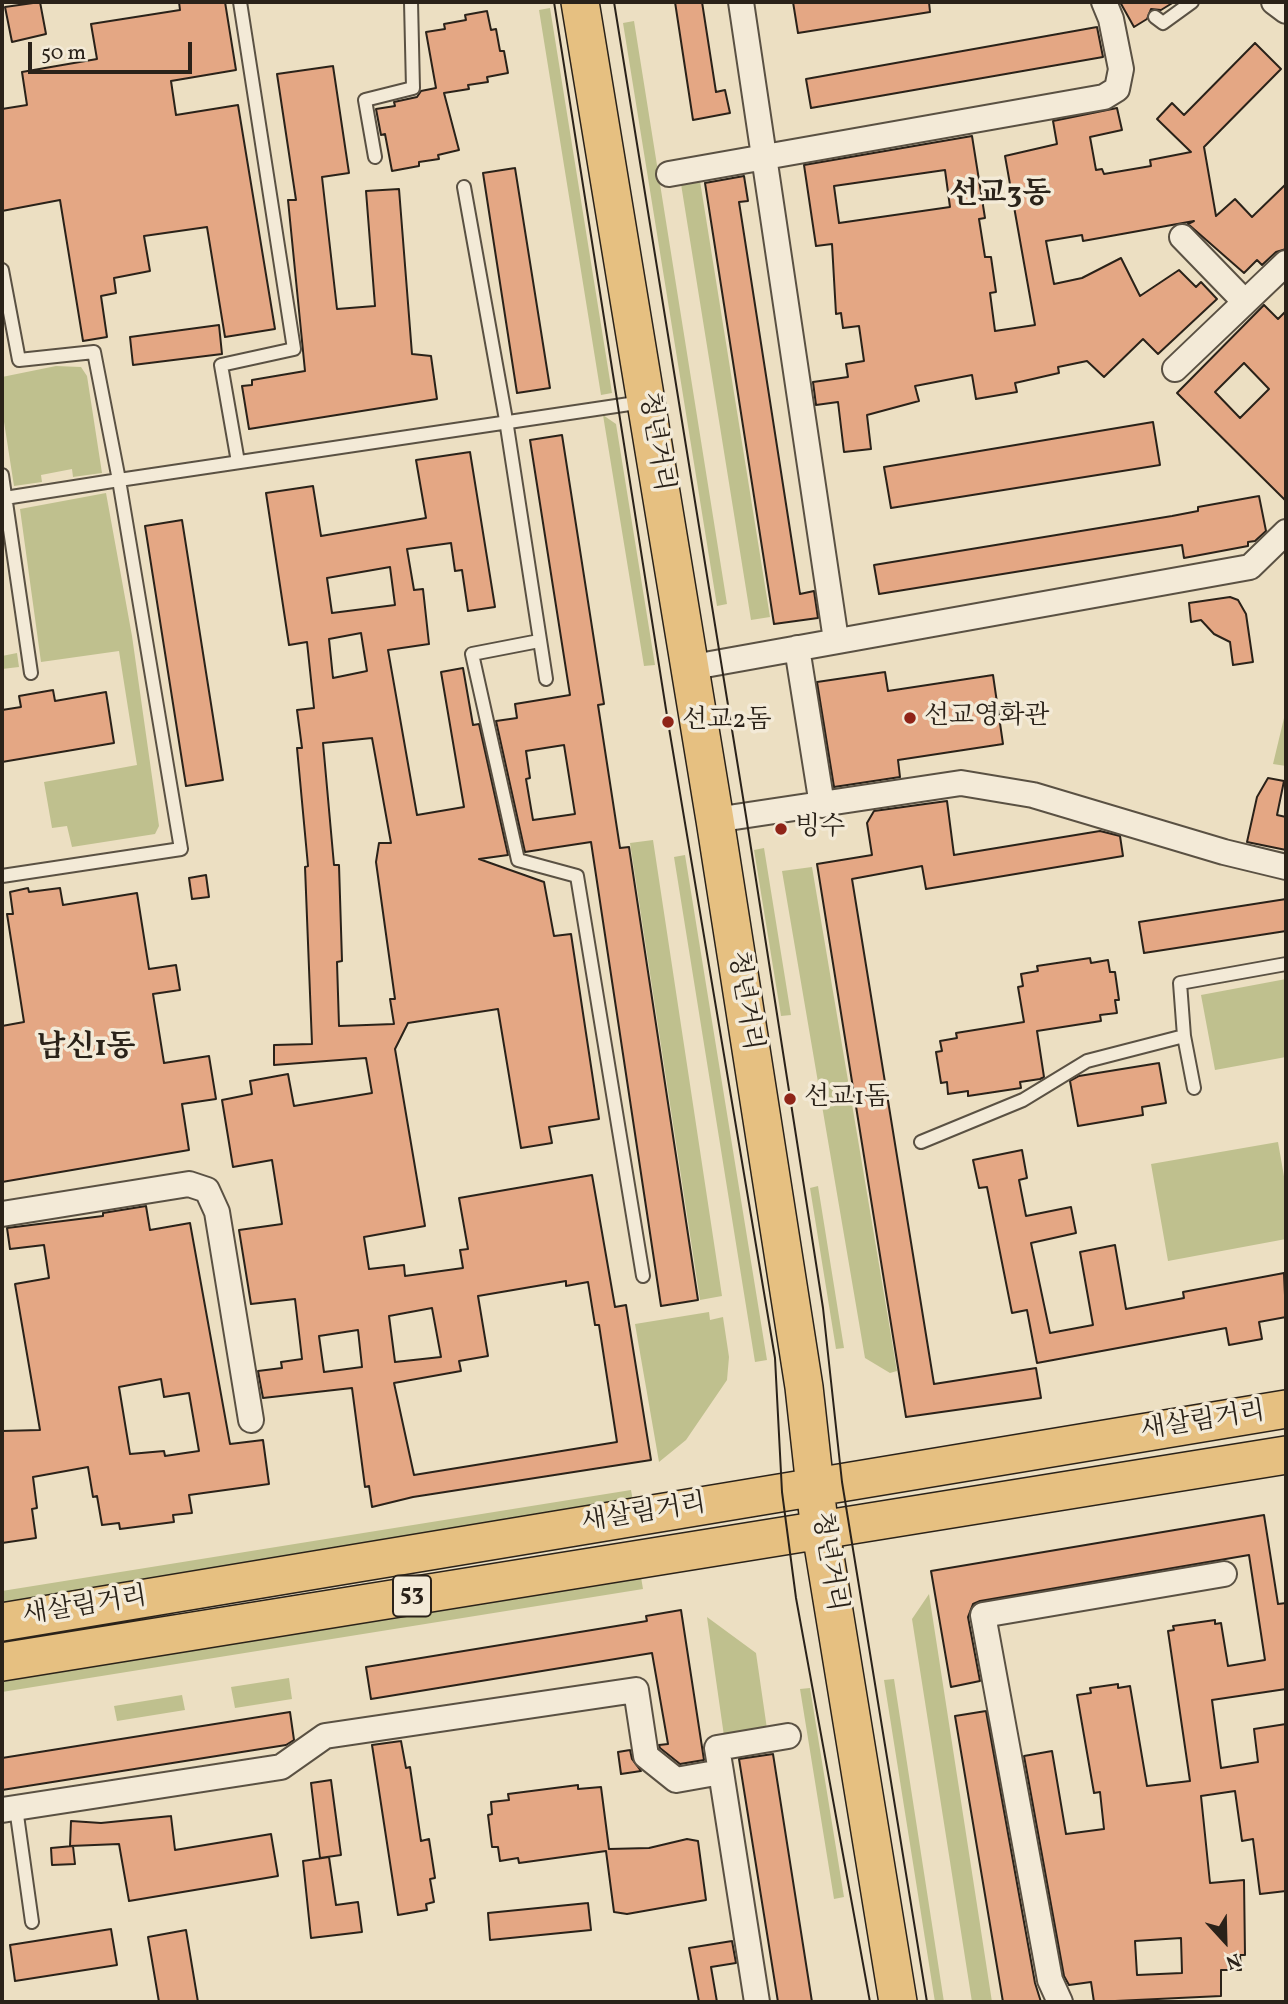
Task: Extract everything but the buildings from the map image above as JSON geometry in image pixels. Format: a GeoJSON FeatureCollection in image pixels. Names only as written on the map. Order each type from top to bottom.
{"type":"FeatureCollection","features":[{"type":"Feature","properties":{"kind":"main road","name":"청년거리"},"geometry":{"type":"LineString","coordinates":[[580,2],[648,401],[688,668],[715,820],[804,1387],[814,1488],[898,2002]]}},
{"type":"Feature","properties":{"kind":"main road","name":"새살림거리"},"geometry":{"type":"LineString","coordinates":[[2,1622],[1286,1409]]}},
{"type":"Feature","properties":{"kind":"main road","name":"새살림거리"},"geometry":{"type":"LineString","coordinates":[[2,1661],[1286,1455]]}},
{"type":"Feature","properties":{"kind":"street"},"geometry":{"type":"LineString","coordinates":[[741,2],[761,128],[762,159],[836,640]]}},
{"type":"Feature","properties":{"kind":"street"},"geometry":{"type":"LineString","coordinates":[[669,174],[1104,97],[1117,89],[1121,69],[1111,19],[1104,2]]}},
{"type":"Feature","properties":{"kind":"street"},"geometry":{"type":"LineString","coordinates":[[1274,2],[1286,11]]}},
{"type":"Feature","properties":{"kind":"street"},"geometry":{"type":"LineString","coordinates":[[1182,237],[1244,301]]}},
{"type":"Feature","properties":{"kind":"street"},"geometry":{"type":"LineString","coordinates":[[1175,369],[1286,263]]}},
{"type":"Feature","properties":{"kind":"street"},"geometry":{"type":"LineString","coordinates":[[688,668],[1250,567],[1286,532]]}},
{"type":"Feature","properties":{"kind":"street"},"geometry":{"type":"LineString","coordinates":[[797,648],[822,805]]}},
{"type":"Feature","properties":{"kind":"street"},"geometry":{"type":"LineString","coordinates":[[715,820],[961,783],[1033,795],[1224,852],[1286,867]]}},
{"type":"Feature","properties":{"kind":"street"},"geometry":{"type":"LineString","coordinates":[[2,1214],[189,1184],[206,1190],[218,1212],[251,1420]]}},
{"type":"Feature","properties":{"kind":"street"},"geometry":{"type":"LineString","coordinates":[[1060,2002],[1050,1980],[983,1615],[1224,1574]]}},
{"type":"Feature","properties":{"kind":"street"},"geometry":{"type":"LineString","coordinates":[[9,1810],[281,1767],[325,1736],[636,1690],[646,1756],[676,1780],[721,1772]]}},
{"type":"Feature","properties":{"kind":"street"},"geometry":{"type":"LineString","coordinates":[[758,2002],[718,1748],[788,1736]]}},
{"type":"Feature","properties":{"kind":"lane"},"geometry":{"type":"LineString","coordinates":[[238,462],[221,365],[294,349],[240,2]]}},
{"type":"Feature","properties":{"kind":"lane"},"geometry":{"type":"LineString","coordinates":[[375,157],[365,100],[412,88],[411,2]]}},
{"type":"Feature","properties":{"kind":"lane"},"geometry":{"type":"LineString","coordinates":[[1155,18],[1163,23],[1192,2]]}},
{"type":"Feature","properties":{"kind":"lane"},"geometry":{"type":"LineString","coordinates":[[464,187],[506,420],[546,679]]}},
{"type":"Feature","properties":{"kind":"lane"},"geometry":{"type":"LineString","coordinates":[[2,270],[19,360],[94,352],[119,480],[181,849],[2,876]]}},
{"type":"Feature","properties":{"kind":"lane"},"geometry":{"type":"LineString","coordinates":[[5,498],[506,420],[648,401]]}},
{"type":"Feature","properties":{"kind":"lane"},"geometry":{"type":"LineString","coordinates":[[2,475],[32,673]]}},
{"type":"Feature","properties":{"kind":"lane"},"geometry":{"type":"LineString","coordinates":[[539,641],[472,654],[518,860],[577,876],[643,1276]]}},
{"type":"Feature","properties":{"kind":"lane"},"geometry":{"type":"LineString","coordinates":[[1194,1088],[1184,1036],[1180,983],[1286,964]]}},
{"type":"Feature","properties":{"kind":"lane"},"geometry":{"type":"LineString","coordinates":[[921,1142],[1023,1100],[1087,1061],[1184,1036]]}},
{"type":"Feature","properties":{"kind":"lane"},"geometry":{"type":"LineString","coordinates":[[9,1810],[32,1922]]}},
{"type":"Feature","properties":{"kind":"green space"},"geometry":{"type":"Polygon","coordinates":[[[550,8],[612,393],[601,395],[539,10],[550,8]]]}},
{"type":"Feature","properties":{"kind":"green space"},"geometry":{"type":"Polygon","coordinates":[[[634,21],[727,604],[717,606],[623,23],[634,21]]]}},
{"type":"Feature","properties":{"kind":"green space"},"geometry":{"type":"Polygon","coordinates":[[[700,181],[770,617],[751,620],[681,184],[700,181]]]}},
{"type":"Feature","properties":{"kind":"green space"},"geometry":{"type":"Polygon","coordinates":[[[56,366],[81,367],[87,376],[102,473],[73,477],[72,469],[41,475],[42,482],[14,486],[2,409],[2,377],[56,366]]]}},
{"type":"Feature","properties":{"kind":"green space"},"geometry":{"type":"Polygon","coordinates":[[[603,415],[616,424],[655,665],[644,666],[603,415]]]}},
{"type":"Feature","properties":{"kind":"green space"},"geometry":{"type":"Polygon","coordinates":[[[106,493],[132,636],[159,826],[155,834],[72,847],[67,826],[52,828],[44,782],[137,765],[119,651],[41,662],[20,509],[106,493]]]}},
{"type":"Feature","properties":{"kind":"green space"},"geometry":{"type":"Polygon","coordinates":[[[17,653],[19,667],[2,669],[2,656],[17,653]]]}},
{"type":"Feature","properties":{"kind":"green space"},"geometry":{"type":"Polygon","coordinates":[[[1286,718],[1286,766],[1273,764],[1286,718]]]}},
{"type":"Feature","properties":{"kind":"green space"},"geometry":{"type":"Polygon","coordinates":[[[653,840],[722,1296],[700,1300],[630,843],[653,840]]]}},
{"type":"Feature","properties":{"kind":"green space"},"geometry":{"type":"Polygon","coordinates":[[[764,848],[791,1015],[781,1016],[754,850],[764,848]]]}},
{"type":"Feature","properties":{"kind":"green space"},"geometry":{"type":"Polygon","coordinates":[[[685,855],[767,1360],[755,1362],[674,857],[685,855]]]}},
{"type":"Feature","properties":{"kind":"green space"},"geometry":{"type":"Polygon","coordinates":[[[812,867],[897,1371],[890,1373],[865,1358],[782,871],[812,867]]]}},
{"type":"Feature","properties":{"kind":"green space"},"geometry":{"type":"Polygon","coordinates":[[[1286,979],[1286,1057],[1215,1070],[1201,995],[1286,979]]]}},
{"type":"Feature","properties":{"kind":"green space"},"geometry":{"type":"Polygon","coordinates":[[[1278,1142],[1286,1188],[1286,1239],[1168,1261],[1151,1164],[1278,1142]]]}},
{"type":"Feature","properties":{"kind":"green space"},"geometry":{"type":"Polygon","coordinates":[[[818,1186],[844,1348],[836,1349],[810,1188],[818,1186]]]}},
{"type":"Feature","properties":{"kind":"green space"},"geometry":{"type":"Polygon","coordinates":[[[709,1312],[710,1320],[723,1317],[729,1357],[727,1380],[686,1440],[659,1462],[635,1324],[709,1312]]]}},
{"type":"Feature","properties":{"kind":"green space"},"geometry":{"type":"Polygon","coordinates":[[[631,1490],[634,1507],[2,1609],[2,1591],[631,1490]]]}},
{"type":"Feature","properties":{"kind":"green space"},"geometry":{"type":"Polygon","coordinates":[[[641,1577],[643,1589],[2,1692],[2,1679],[641,1577]]]}},
{"type":"Feature","properties":{"kind":"green space"},"geometry":{"type":"Polygon","coordinates":[[[929,1594],[992,2002],[972,2002],[912,1619],[929,1594]]]}},
{"type":"Feature","properties":{"kind":"green space"},"geometry":{"type":"Polygon","coordinates":[[[707,1617],[756,1653],[767,1729],[724,1736],[707,1617]]]}},
{"type":"Feature","properties":{"kind":"green space"},"geometry":{"type":"Polygon","coordinates":[[[289,1678],[292,1699],[235,1708],[231,1687],[289,1678]]]}},
{"type":"Feature","properties":{"kind":"green space"},"geometry":{"type":"Polygon","coordinates":[[[894,1679],[944,2002],[935,2002],[884,1680],[894,1679]]]}},
{"type":"Feature","properties":{"kind":"green space"},"geometry":{"type":"Polygon","coordinates":[[[810,1688],[844,1897],[834,1899],[800,1689],[810,1688]]]}},
{"type":"Feature","properties":{"kind":"green space"},"geometry":{"type":"Polygon","coordinates":[[[182,1695],[185,1710],[117,1721],[114,1706],[182,1695]]]}},
{"type":"Feature","properties":{"kind":"tram line"},"geometry":{"type":"LineString","coordinates":[[554,2],[668,722],[775,1358],[782,1492],[796,1598],[870,2002]]}},
{"type":"Feature","properties":{"kind":"tram line"},"geometry":{"type":"LineString","coordinates":[[614,2],[823,1308],[842,1482],[927,2002]]}},
{"type":"Feature","properties":{"kind":"place","name":"선교영화관"},"geometry":{"type":"Point","coordinates":[910,718]}},
{"type":"Feature","properties":{"kind":"place","name":"선교2돔"},"geometry":{"type":"Point","coordinates":[668,722]}},
{"type":"Feature","properties":{"kind":"place","name":"빙수"},"geometry":{"type":"Point","coordinates":[781,829]}},
{"type":"Feature","properties":{"kind":"place","name":"선교1돔"},"geometry":{"type":"Point","coordinates":[790,1099]}},
{"type":"Feature","properties":{"kind":"district","name":"선교3동"},"geometry":{"type":"Point","coordinates":[1000,196]}},
{"type":"Feature","properties":{"kind":"district","name":"남신1동"},"geometry":{"type":"Point","coordinates":[86,1049]}}]}
